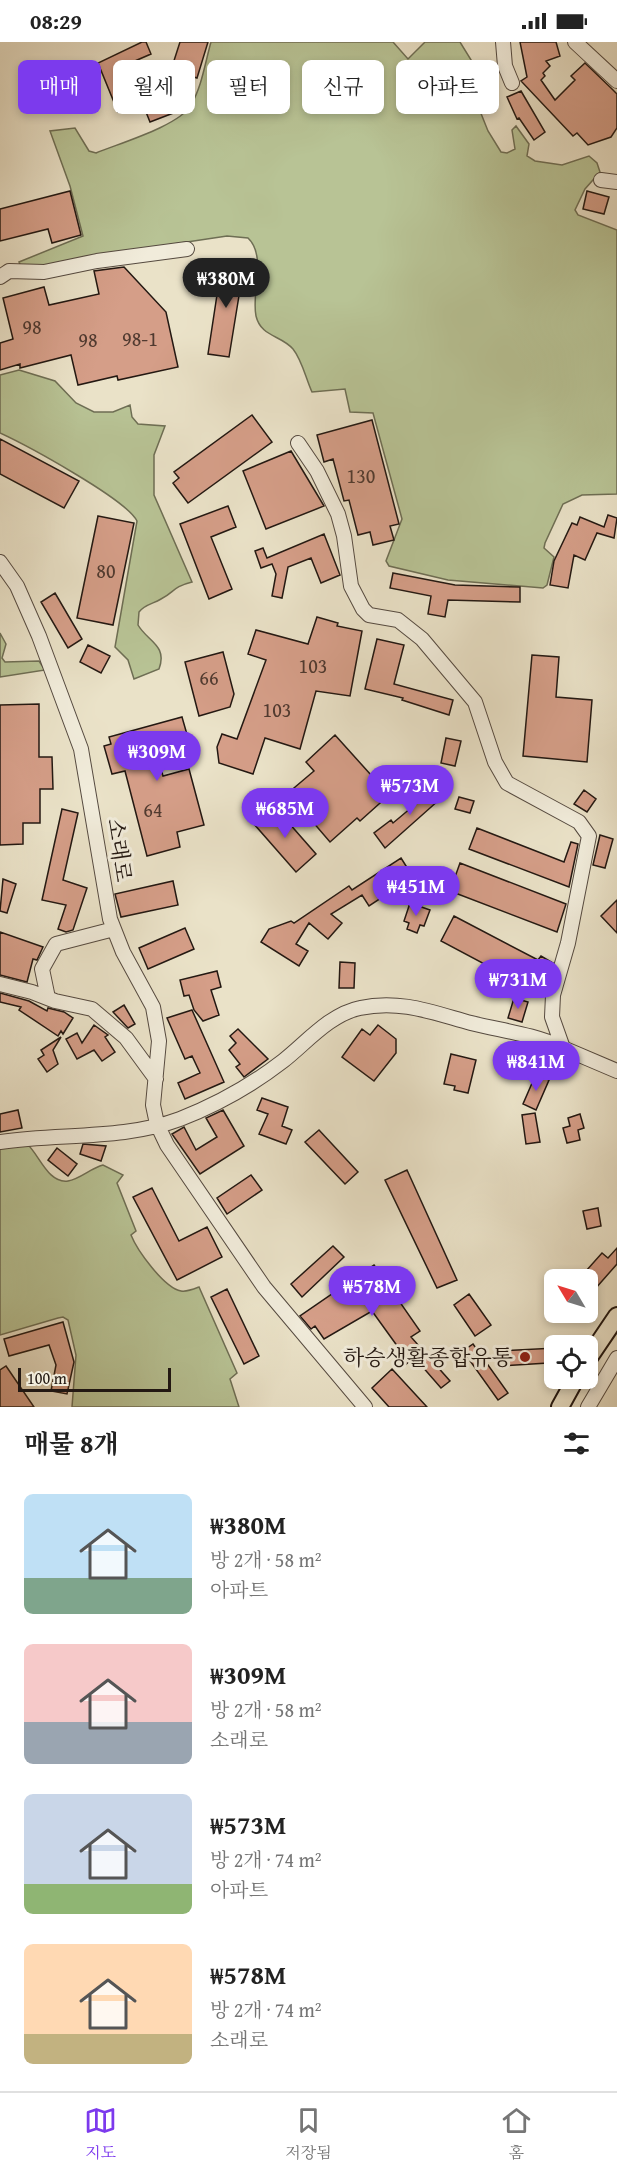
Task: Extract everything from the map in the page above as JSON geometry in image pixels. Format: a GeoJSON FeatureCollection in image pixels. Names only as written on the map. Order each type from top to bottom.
{"type":"FeatureCollection","features":[{"type":"Feature","properties":{"kind":"main road"},"geometry":{"type":"LineString","coordinates":[[598,1344],[617,1316]]}},
{"type":"Feature","properties":{"kind":"main road"},"geometry":{"type":"LineString","coordinates":[[560,1407],[570,1389]]}},
{"type":"Feature","properties":{"kind":"street"},"geometry":{"type":"LineString","coordinates":[[503,42],[505,66],[512,82]]}},
{"type":"Feature","properties":{"kind":"street"},"geometry":{"type":"LineString","coordinates":[[575,42],[617,81]]}},
{"type":"Feature","properties":{"kind":"street"},"geometry":{"type":"LineString","coordinates":[[601,180],[617,183]]}},
{"type":"Feature","properties":{"kind":"street"},"geometry":{"type":"LineString","coordinates":[[0,277],[9,271],[44,272],[98,261],[187,249]]}},
{"type":"Feature","properties":{"kind":"street"},"geometry":{"type":"LineString","coordinates":[[298,444],[321,478],[338,514],[344,536],[351,586],[363,609],[369,615],[398,620],[422,639],[475,702],[495,762],[507,783],[579,822],[589,836],[568,943],[553,995],[552,1017],[563,1048]]}},
{"type":"Feature","properties":{"kind":"street","name":"소래로"},"geometry":{"type":"LineString","coordinates":[[0,562],[17,586],[36,627],[81,749],[91,796],[100,870],[114,929],[123,952],[153,1007],[159,1041],[153,1105],[157,1124],[167,1145],[264,1287],[365,1407]]}},
{"type":"Feature","properties":{"kind":"street"},"geometry":{"type":"LineString","coordinates":[[48,998],[42,969],[56,944],[114,929]]}},
{"type":"Feature","properties":{"kind":"street"},"geometry":{"type":"LineString","coordinates":[[0,984],[92,1009],[105,1018],[136,1050],[156,1079]]}},
{"type":"Feature","properties":{"kind":"street"},"geometry":{"type":"LineString","coordinates":[[0,1142],[108,1133],[178,1119],[259,1078],[336,1018],[362,1007],[403,1005],[424,1008],[470,1022],[534,1036],[617,1071]]}},
{"type":"Feature","properties":{"kind":"street"},"geometry":{"type":"LineString","coordinates":[[588,1407],[617,1358]]}},
{"type":"Feature","properties":{"kind":"green space"},"geometry":{"type":"Polygon","coordinates":[[[211,42],[393,42],[408,59],[425,42],[460,42],[471,60],[396,60],[396,114],[481,114],[488,131],[501,152],[507,153],[515,149],[512,130],[516,126],[529,144],[527,156],[535,161],[562,165],[589,156],[597,163],[600,172],[585,189],[575,210],[578,215],[617,230],[617,494],[582,495],[563,504],[545,543],[544,548],[554,557],[547,585],[543,588],[448,580],[389,566],[386,561],[402,519],[373,413],[350,412],[345,389],[312,392],[293,349],[262,328],[256,316],[255,307],[257,255],[248,238],[227,236],[80,258],[47,266],[21,267],[19,262],[83,236],[70,186],[50,131],[75,128],[89,151],[96,153],[162,127],[183,114],[195,114],[195,98],[211,42]]]}},
{"type":"Feature","properties":{"kind":"green space"},"geometry":{"type":"Polygon","coordinates":[[[19,370],[55,381],[76,403],[94,412],[113,412],[130,405],[132,417],[138,424],[165,426],[154,455],[154,495],[192,582],[177,588],[139,612],[138,625],[161,654],[159,669],[134,679],[128,660],[115,647],[137,521],[129,511],[96,487],[52,460],[0,433],[0,375],[19,370]]]}},
{"type":"Feature","properties":{"kind":"green space"},"geometry":{"type":"Polygon","coordinates":[[[0,633],[6,644],[2,658],[5,662],[39,661],[45,670],[0,677],[0,633]]]}},
{"type":"Feature","properties":{"kind":"green space"},"geometry":{"type":"Polygon","coordinates":[[[27,1144],[49,1173],[61,1181],[72,1180],[103,1165],[123,1175],[117,1183],[136,1231],[131,1235],[134,1242],[152,1268],[174,1288],[186,1291],[199,1287],[237,1373],[230,1379],[239,1407],[72,1407],[76,1355],[68,1320],[63,1317],[58,1318],[0,1335],[0,1148],[27,1144]]]}},
{"type":"Feature","properties":{"kind":"building"},"geometry":{"type":"Polygon","coordinates":[[[142,42],[146,42],[151,54],[137,60],[113,60],[113,100],[101,70],[101,62],[142,42]]]}},
{"type":"Feature","properties":{"kind":"building"},"geometry":{"type":"Polygon","coordinates":[[[180,42],[208,42],[197,78],[195,77],[195,60],[174,60],[180,42]]]}},
{"type":"Feature","properties":{"kind":"building"},"geometry":{"type":"Polygon","coordinates":[[[520,42],[556,42],[560,56],[546,61],[550,66],[543,73],[545,76],[541,80],[555,100],[575,80],[571,76],[585,63],[617,94],[617,128],[611,137],[588,145],[577,133],[573,136],[521,81],[527,77],[520,42]]]}},
{"type":"Feature","properties":{"kind":"building"},"geometry":{"type":"Polygon","coordinates":[[[521,91],[545,132],[534,140],[519,118],[517,119],[507,97],[521,91]]]}},
{"type":"Feature","properties":{"kind":"building"},"geometry":{"type":"Polygon","coordinates":[[[147,114],[171,114],[150,122],[147,114]]]}},
{"type":"Feature","properties":{"kind":"building"},"geometry":{"type":"Polygon","coordinates":[[[70,191],[81,235],[52,243],[48,229],[0,241],[0,209],[70,191]]]}},
{"type":"Feature","properties":{"kind":"building"},"geometry":{"type":"Polygon","coordinates":[[[587,191],[609,197],[604,214],[583,209],[587,191]]]}},
{"type":"Feature","properties":{"kind":"building"},"geometry":{"type":"Polygon","coordinates":[[[222,262],[244,265],[229,357],[208,354],[222,262]]]}},
{"type":"Feature","properties":{"kind":"building"},"geometry":{"type":"Polygon","coordinates":[[[124,267],[166,312],[178,367],[118,380],[117,376],[78,385],[71,355],[20,368],[20,364],[0,370],[0,343],[13,339],[3,298],[44,287],[49,305],[99,294],[94,271],[124,267]]]}},
{"type":"Feature","properties":{"kind":"building"},"geometry":{"type":"Polygon","coordinates":[[[252,415],[272,442],[188,503],[173,483],[179,478],[174,472],[252,415]]]}},
{"type":"Feature","properties":{"kind":"building"},"geometry":{"type":"Polygon","coordinates":[[[372,420],[399,524],[390,526],[394,540],[373,545],[370,532],[358,535],[349,500],[344,501],[333,459],[324,462],[317,435],[372,420]]]}},
{"type":"Feature","properties":{"kind":"building"},"geometry":{"type":"Polygon","coordinates":[[[0,439],[79,481],[64,508],[0,474],[0,439]]]}},
{"type":"Feature","properties":{"kind":"building"},"geometry":{"type":"Polygon","coordinates":[[[291,451],[324,506],[266,529],[243,471],[291,451]]]}},
{"type":"Feature","properties":{"kind":"building"},"geometry":{"type":"Polygon","coordinates":[[[228,506],[236,527],[211,537],[232,589],[209,599],[180,524],[228,506]]]}},
{"type":"Feature","properties":{"kind":"building"},"geometry":{"type":"Polygon","coordinates":[[[608,515],[617,518],[614,538],[597,533],[585,560],[574,555],[568,588],[550,585],[554,561],[572,523],[577,525],[580,517],[604,527],[608,515]]]}},
{"type":"Feature","properties":{"kind":"building"},"geometry":{"type":"Polygon","coordinates":[[[98,516],[134,523],[113,625],[77,618],[98,516]]]}},
{"type":"Feature","properties":{"kind":"building"},"geometry":{"type":"Polygon","coordinates":[[[324,534],[340,575],[321,583],[311,558],[288,567],[282,598],[272,596],[276,574],[272,564],[261,568],[255,551],[263,548],[267,558],[324,534]]]}},
{"type":"Feature","properties":{"kind":"building"},"geometry":{"type":"Polygon","coordinates":[[[393,573],[455,585],[520,587],[520,602],[448,600],[445,617],[428,614],[431,596],[390,588],[393,573]]]}},
{"type":"Feature","properties":{"kind":"building"},"geometry":{"type":"Polygon","coordinates":[[[55,593],[82,639],[68,648],[41,602],[55,593]]]}},
{"type":"Feature","properties":{"kind":"building"},"geometry":{"type":"Polygon","coordinates":[[[317,617],[338,623],[337,626],[362,631],[350,696],[316,691],[300,749],[265,738],[253,774],[219,763],[217,747],[222,734],[237,739],[266,660],[248,654],[256,630],[308,644],[317,617]]]}},
{"type":"Feature","properties":{"kind":"building"},"geometry":{"type":"Polygon","coordinates":[[[377,639],[404,645],[394,684],[453,700],[449,715],[402,700],[403,698],[365,689],[377,639]]]}},
{"type":"Feature","properties":{"kind":"building"},"geometry":{"type":"Polygon","coordinates":[[[88,645],[110,656],[101,673],[80,662],[88,645]]]}},
{"type":"Feature","properties":{"kind":"building"},"geometry":{"type":"Polygon","coordinates":[[[223,652],[234,694],[230,707],[199,716],[185,662],[223,652]]]}},
{"type":"Feature","properties":{"kind":"building"},"geometry":{"type":"Polygon","coordinates":[[[532,655],[559,657],[556,697],[592,700],[587,762],[523,756],[532,655]]]}},
{"type":"Feature","properties":{"kind":"building"},"geometry":{"type":"Polygon","coordinates":[[[39,704],[39,757],[52,757],[53,789],[40,789],[40,823],[23,823],[23,844],[0,845],[0,705],[39,704]]]}},
{"type":"Feature","properties":{"kind":"building"},"geometry":{"type":"Polygon","coordinates":[[[182,717],[192,752],[159,761],[163,776],[189,769],[204,825],[177,832],[180,847],[147,856],[125,771],[112,774],[104,746],[111,744],[109,737],[182,717]]]}},
{"type":"Feature","properties":{"kind":"building"},"geometry":{"type":"Polygon","coordinates":[[[335,735],[389,795],[360,821],[357,818],[330,842],[288,793],[314,771],[306,762],[335,735]]]}},
{"type":"Feature","properties":{"kind":"building"},"geometry":{"type":"Polygon","coordinates":[[[446,738],[461,741],[455,766],[441,763],[446,738]]]}},
{"type":"Feature","properties":{"kind":"building"},"geometry":{"type":"Polygon","coordinates":[[[439,779],[446,788],[436,796],[439,800],[385,848],[374,833],[391,820],[393,823],[430,792],[427,789],[439,779]]]}},
{"type":"Feature","properties":{"kind":"building"},"geometry":{"type":"Polygon","coordinates":[[[584,790],[596,799],[587,812],[574,804],[584,790]]]}},
{"type":"Feature","properties":{"kind":"building"},"geometry":{"type":"Polygon","coordinates":[[[459,797],[474,801],[470,813],[455,809],[459,797]]]}},
{"type":"Feature","properties":{"kind":"building"},"geometry":{"type":"Polygon","coordinates":[[[274,806],[316,854],[296,872],[254,824],[274,806]]]}},
{"type":"Feature","properties":{"kind":"building"},"geometry":{"type":"Polygon","coordinates":[[[62,809],[78,813],[63,880],[87,888],[73,930],[66,932],[58,929],[66,905],[42,900],[62,809]]]}},
{"type":"Feature","properties":{"kind":"building"},"geometry":{"type":"Polygon","coordinates":[[[477,828],[564,862],[571,842],[578,844],[569,887],[469,849],[477,828]]]}},
{"type":"Feature","properties":{"kind":"building"},"geometry":{"type":"Polygon","coordinates":[[[600,835],[613,839],[605,868],[593,865],[600,835]]]}},
{"type":"Feature","properties":{"kind":"building"},"geometry":{"type":"Polygon","coordinates":[[[401,858],[413,877],[369,906],[362,895],[331,914],[342,923],[328,939],[309,923],[296,944],[308,951],[299,966],[261,942],[269,929],[291,921],[294,923],[349,886],[352,890],[401,858]]]}},
{"type":"Feature","properties":{"kind":"building"},"geometry":{"type":"Polygon","coordinates":[[[460,863],[566,904],[557,932],[450,891],[460,863]]]}},
{"type":"Feature","properties":{"kind":"building"},"geometry":{"type":"Polygon","coordinates":[[[3,879],[16,884],[7,913],[0,911],[3,879]]]}},
{"type":"Feature","properties":{"kind":"building"},"geometry":{"type":"Polygon","coordinates":[[[173,881],[178,905],[121,917],[115,894],[173,881]]]}},
{"type":"Feature","properties":{"kind":"building"},"geometry":{"type":"Polygon","coordinates":[[[617,900],[617,933],[601,916],[617,900]]]}},
{"type":"Feature","properties":{"kind":"building"},"geometry":{"type":"Polygon","coordinates":[[[410,903],[430,910],[424,926],[420,925],[417,933],[407,929],[409,923],[404,921],[410,903]]]}},
{"type":"Feature","properties":{"kind":"building"},"geometry":{"type":"Polygon","coordinates":[[[454,916],[538,960],[541,956],[553,963],[537,992],[441,941],[454,916]]]}},
{"type":"Feature","properties":{"kind":"building"},"geometry":{"type":"Polygon","coordinates":[[[185,928],[194,949],[148,969],[139,948],[185,928]]]}},
{"type":"Feature","properties":{"kind":"building"},"geometry":{"type":"Polygon","coordinates":[[[0,932],[43,947],[37,960],[33,959],[27,982],[0,975],[0,932]]]}},
{"type":"Feature","properties":{"kind":"building"},"geometry":{"type":"Polygon","coordinates":[[[340,962],[355,963],[354,988],[339,988],[340,962]]]}},
{"type":"Feature","properties":{"kind":"building"},"geometry":{"type":"Polygon","coordinates":[[[217,971],[221,987],[211,990],[219,1015],[203,1021],[194,1010],[189,995],[184,996],[180,980],[217,971]]]}},
{"type":"Feature","properties":{"kind":"building"},"geometry":{"type":"Polygon","coordinates":[[[0,993],[29,1001],[47,1011],[48,1008],[64,1012],[73,1018],[63,1034],[61,1031],[58,1036],[19,1010],[21,1007],[0,1002],[0,993]]]}},
{"type":"Feature","properties":{"kind":"building"},"geometry":{"type":"Polygon","coordinates":[[[514,998],[528,1002],[522,1022],[508,1018],[514,998]]]}},
{"type":"Feature","properties":{"kind":"building"},"geometry":{"type":"Polygon","coordinates":[[[124,1005],[135,1024],[128,1028],[113,1012],[124,1005]]]}},
{"type":"Feature","properties":{"kind":"building"},"geometry":{"type":"Polygon","coordinates":[[[192,1010],[224,1082],[185,1099],[178,1083],[200,1073],[192,1056],[185,1059],[167,1018],[192,1010]]]}},
{"type":"Feature","properties":{"kind":"building"},"geometry":{"type":"Polygon","coordinates":[[[94,1025],[108,1035],[105,1037],[115,1052],[102,1061],[94,1050],[77,1059],[66,1039],[77,1033],[82,1043],[94,1025]]]}},
{"type":"Feature","properties":{"kind":"building"},"geometry":{"type":"Polygon","coordinates":[[[378,1025],[396,1039],[396,1053],[374,1081],[342,1057],[362,1029],[370,1035],[378,1025]]]}},
{"type":"Feature","properties":{"kind":"building"},"geometry":{"type":"Polygon","coordinates":[[[238,1029],[268,1059],[244,1077],[236,1067],[240,1064],[229,1050],[236,1043],[230,1036],[238,1029]]]}},
{"type":"Feature","properties":{"kind":"building"},"geometry":{"type":"Polygon","coordinates":[[[61,1037],[53,1050],[58,1064],[47,1072],[38,1059],[44,1055],[41,1050],[61,1037]]]}},
{"type":"Feature","properties":{"kind":"building"},"geometry":{"type":"Polygon","coordinates":[[[451,1054],[476,1060],[468,1093],[454,1090],[455,1086],[444,1084],[451,1054]]]}},
{"type":"Feature","properties":{"kind":"building"},"geometry":{"type":"Polygon","coordinates":[[[536,1074],[549,1080],[536,1110],[523,1104],[536,1074]]]}},
{"type":"Feature","properties":{"kind":"building"},"geometry":{"type":"Polygon","coordinates":[[[262,1098],[288,1107],[282,1126],[292,1130],[286,1144],[259,1134],[268,1114],[257,1110],[262,1098]]]}},
{"type":"Feature","properties":{"kind":"building"},"geometry":{"type":"Polygon","coordinates":[[[18,1110],[22,1128],[0,1132],[0,1114],[18,1110]]]}},
{"type":"Feature","properties":{"kind":"building"},"geometry":{"type":"Polygon","coordinates":[[[223,1110],[244,1146],[200,1174],[172,1134],[184,1127],[196,1150],[217,1137],[206,1118],[223,1110]]]}},
{"type":"Feature","properties":{"kind":"building"},"geometry":{"type":"Polygon","coordinates":[[[535,1113],[540,1142],[526,1144],[522,1115],[535,1113]]]}},
{"type":"Feature","properties":{"kind":"building"},"geometry":{"type":"Polygon","coordinates":[[[580,1114],[584,1128],[578,1130],[580,1140],[567,1143],[563,1128],[570,1126],[568,1118],[580,1114]]]}},
{"type":"Feature","properties":{"kind":"building"},"geometry":{"type":"Polygon","coordinates":[[[319,1130],[358,1172],[345,1184],[305,1142],[319,1130]]]}},
{"type":"Feature","properties":{"kind":"building"},"geometry":{"type":"Polygon","coordinates":[[[83,1144],[106,1146],[101,1161],[80,1154],[83,1144]]]}},
{"type":"Feature","properties":{"kind":"building"},"geometry":{"type":"Polygon","coordinates":[[[57,1148],[77,1164],[68,1176],[48,1160],[57,1148]]]}},
{"type":"Feature","properties":{"kind":"building"},"geometry":{"type":"Polygon","coordinates":[[[407,1170],[457,1280],[437,1288],[385,1180],[407,1170]]]}},
{"type":"Feature","properties":{"kind":"building"},"geometry":{"type":"Polygon","coordinates":[[[251,1175],[262,1190],[227,1214],[217,1198],[251,1175]]]}},
{"type":"Feature","properties":{"kind":"building"},"geometry":{"type":"Polygon","coordinates":[[[152,1188],[179,1241],[207,1227],[222,1257],[177,1280],[133,1197],[152,1188]]]}},
{"type":"Feature","properties":{"kind":"building"},"geometry":{"type":"Polygon","coordinates":[[[598,1208],[601,1226],[587,1229],[583,1211],[598,1208]]]}},
{"type":"Feature","properties":{"kind":"building"},"geometry":{"type":"Polygon","coordinates":[[[333,1246],[344,1257],[302,1297],[291,1284],[333,1246]]]}},
{"type":"Feature","properties":{"kind":"building"},"geometry":{"type":"Polygon","coordinates":[[[617,1248],[617,1264],[598,1286],[598,1269],[588,1269],[602,1253],[608,1258],[617,1248]]]}},
{"type":"Feature","properties":{"kind":"building"},"geometry":{"type":"Polygon","coordinates":[[[374,1265],[420,1331],[411,1337],[450,1381],[441,1388],[414,1357],[402,1368],[395,1361],[403,1354],[372,1311],[324,1339],[315,1326],[311,1329],[300,1316],[374,1265]]]}},
{"type":"Feature","properties":{"kind":"building"},"geometry":{"type":"Polygon","coordinates":[[[227,1289],[259,1356],[244,1364],[211,1297],[227,1289]]]}},
{"type":"Feature","properties":{"kind":"building"},"geometry":{"type":"Polygon","coordinates":[[[469,1294],[491,1325],[475,1336],[454,1305],[469,1294]]]}},
{"type":"Feature","properties":{"kind":"building"},"geometry":{"type":"Polygon","coordinates":[[[63,1322],[74,1362],[67,1394],[51,1391],[56,1365],[49,1345],[9,1356],[4,1339],[63,1322]]]}},
{"type":"Feature","properties":{"kind":"building"},"geometry":{"type":"Polygon","coordinates":[[[473,1344],[508,1393],[498,1400],[463,1351],[473,1344]]]}},
{"type":"Feature","properties":{"kind":"building","name":"하승생활종합유통"},"geometry":{"type":"Polygon","coordinates":[[[544,1349],[544,1363],[500,1366],[499,1351],[544,1349]]]}},
{"type":"Feature","properties":{"kind":"building"},"geometry":{"type":"Polygon","coordinates":[[[6,1366],[34,1407],[0,1407],[0,1370],[6,1366]]]}},
{"type":"Feature","properties":{"kind":"building"},"geometry":{"type":"Polygon","coordinates":[[[392,1369],[427,1407],[389,1407],[372,1388],[392,1369]]]}},
{"type":"Feature","properties":{"kind":"place","name":"하승생활종합유통"},"geometry":{"type":"Point","coordinates":[525,1357]}}]}
